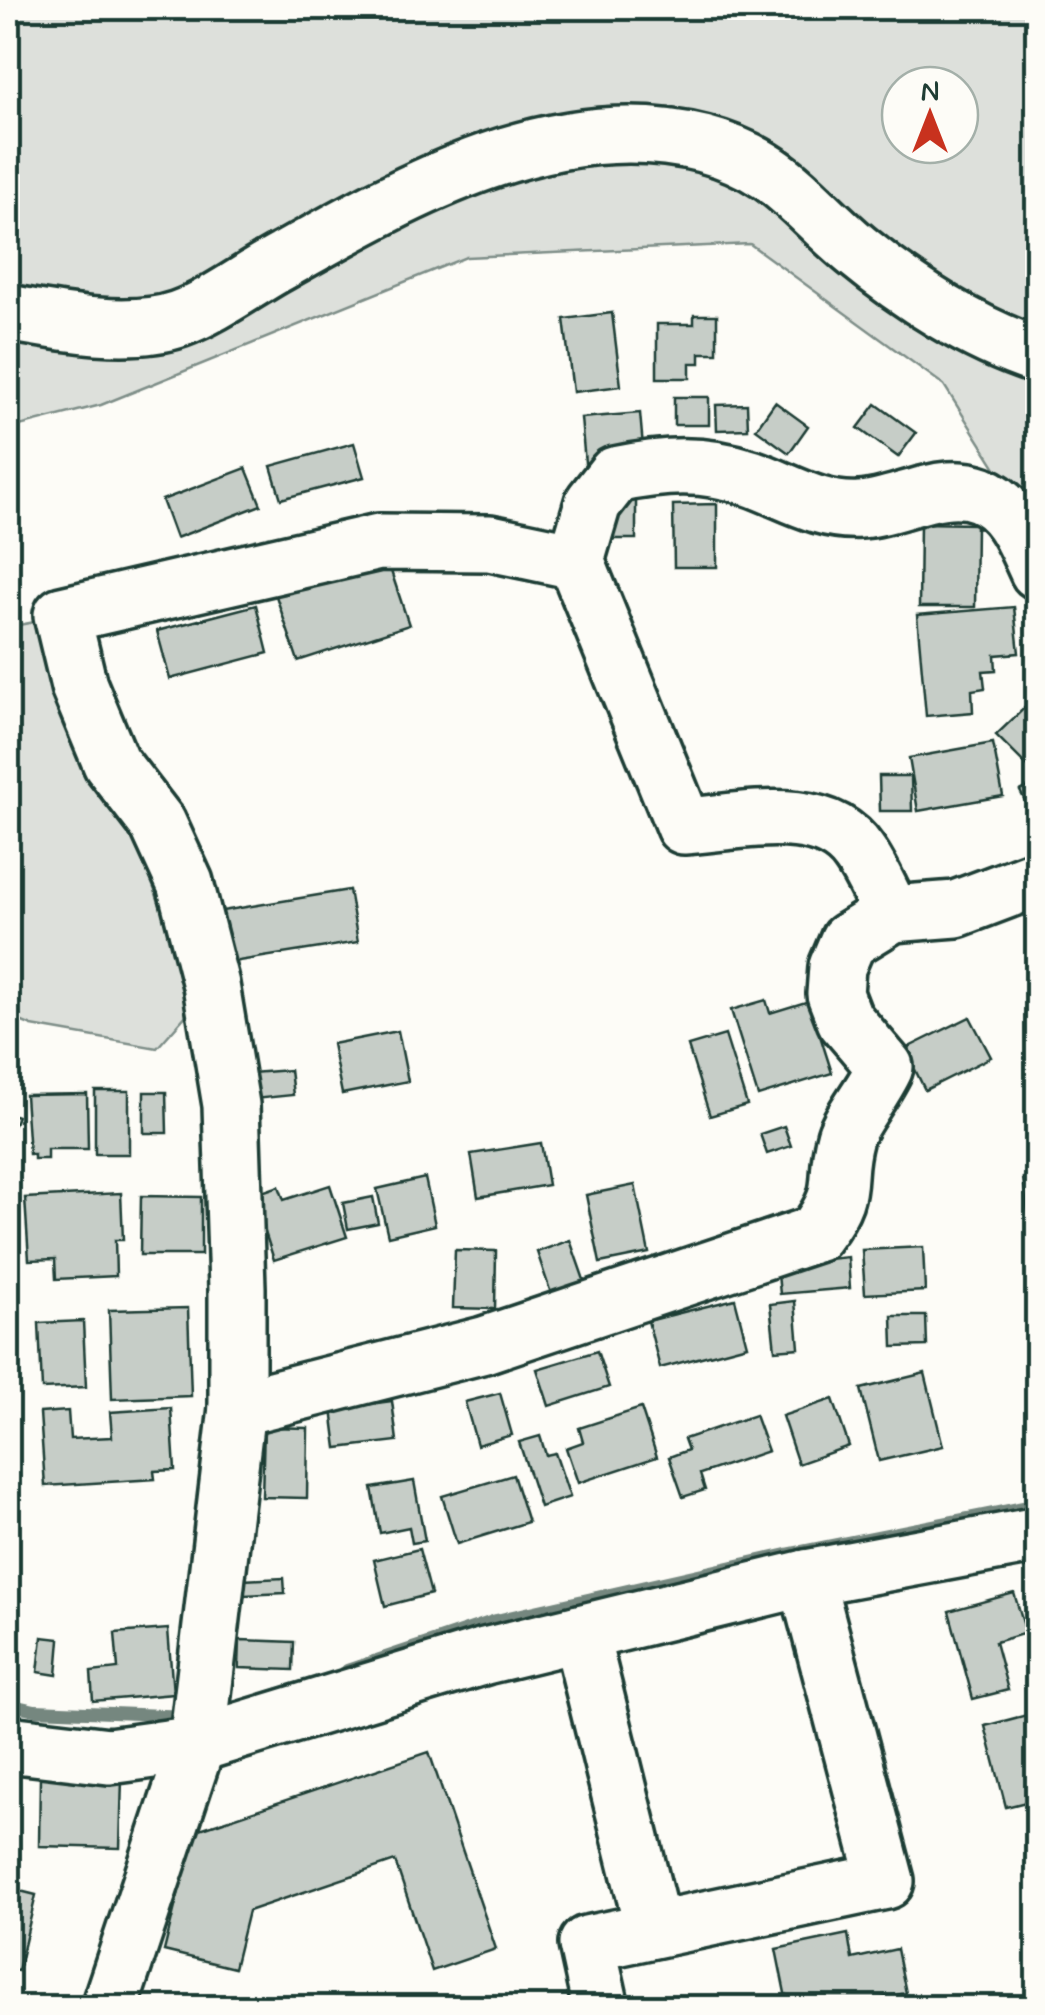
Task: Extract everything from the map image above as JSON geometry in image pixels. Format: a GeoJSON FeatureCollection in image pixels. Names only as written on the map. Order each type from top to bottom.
{"type":"FeatureCollection","features":[{"type":"Feature","properties":{"kind":"street"},"geometry":{"type":"LineString","coordinates":[[8,313],[88,328],[178,319],[432,184],[502,156],[601,132],[703,144],[775,172],[856,250],[926,301],[1009,347],[1038,356]]}},
{"type":"Feature","properties":{"kind":"street"},"geometry":{"type":"LineString","coordinates":[[892,914],[858,850],[835,829],[808,820],[684,826],[576,561],[593,504],[615,474],[693,464],[748,476],[827,508],[860,510],[943,491],[979,494],[1011,516],[1038,571]]}},
{"type":"Feature","properties":{"kind":"street"},"geometry":{"type":"LineString","coordinates":[[109,2008],[197,1744],[202,1679],[221,1576],[237,1408],[231,1105],[211,985],[185,884],[158,824],[111,763],[79,686],[62,616],[379,542],[490,543],[576,561]]}},
{"type":"Feature","properties":{"kind":"street"},"geometry":{"type":"LineString","coordinates":[[237,1408],[484,1345],[815,1234],[838,1204],[845,1134],[872,1096],[885,1067],[845,1020],[835,994],[837,967],[848,940],[892,914],[956,909],[1038,878]]}},
{"type":"Feature","properties":{"kind":"street"},"geometry":{"type":"LineString","coordinates":[[8,1744],[109,1756],[197,1744],[484,1656],[580,1632],[806,1578],[1038,1535]]}},
{"type":"Feature","properties":{"kind":"street"},"geometry":{"type":"LineString","coordinates":[[601,2008],[587,1944],[886,1882],[806,1578]]}},
{"type":"Feature","properties":{"kind":"street"},"geometry":{"type":"LineString","coordinates":[[580,1632],[653,1928]]}},
{"type":"Feature","properties":{"kind":"shaded area"},"geometry":{"type":"Polygon","coordinates":[[[8,8],[1037,8],[1037,533],[944,385],[750,244],[466,257],[101,405],[8,429],[8,8]]]}},
{"type":"Feature","properties":{"kind":"shaded area"},"geometry":{"type":"Polygon","coordinates":[[[56,618],[196,1004],[157,1048],[32,1026],[8,1016],[8,627],[56,618]]]}},
{"type":"Feature","properties":{"kind":"building"},"geometry":{"type":"Polygon","coordinates":[[[612,313],[621,386],[573,392],[564,319],[612,313]]]}},
{"type":"Feature","properties":{"kind":"building"},"geometry":{"type":"Polygon","coordinates":[[[694,315],[717,315],[717,353],[700,353],[700,363],[690,363],[690,378],[657,378],[657,324],[694,324],[694,315]]]}},
{"type":"Feature","properties":{"kind":"building"},"geometry":{"type":"Polygon","coordinates":[[[674,397],[709,397],[709,425],[674,425],[674,397]]]}},
{"type":"Feature","properties":{"kind":"building"},"geometry":{"type":"Polygon","coordinates":[[[775,402],[808,426],[789,453],[756,429],[775,402]]]}},
{"type":"Feature","properties":{"kind":"building"},"geometry":{"type":"Polygon","coordinates":[[[747,404],[748,429],[717,430],[716,405],[747,404]]]}},
{"type":"Feature","properties":{"kind":"building"},"geometry":{"type":"Polygon","coordinates":[[[876,404],[916,433],[898,457],[858,428],[876,404]]]}},
{"type":"Feature","properties":{"kind":"building"},"geometry":{"type":"Polygon","coordinates":[[[640,413],[644,458],[585,463],[581,418],[640,413]]]}},
{"type":"Feature","properties":{"kind":"building"},"geometry":{"type":"Polygon","coordinates":[[[354,443],[364,477],[281,499],[271,466],[354,443]]]}},
{"type":"Feature","properties":{"kind":"building"},"geometry":{"type":"Polygon","coordinates":[[[246,468],[261,505],[176,538],[162,500],[246,468]]]}},
{"type":"Feature","properties":{"kind":"building"},"geometry":{"type":"Polygon","coordinates":[[[636,488],[636,539],[608,539],[607,489],[636,488]]]}},
{"type":"Feature","properties":{"kind":"building"},"geometry":{"type":"Polygon","coordinates":[[[717,504],[717,567],[674,567],[673,505],[717,504]]]}},
{"type":"Feature","properties":{"kind":"building"},"geometry":{"type":"Polygon","coordinates":[[[920,523],[976,524],[975,607],[919,607],[920,523]]]}},
{"type":"Feature","properties":{"kind":"building"},"geometry":{"type":"Polygon","coordinates":[[[386,556],[409,625],[298,661],[275,593],[386,556]]]}},
{"type":"Feature","properties":{"kind":"building"},"geometry":{"type":"Polygon","coordinates":[[[256,605],[268,653],[170,679],[157,631],[256,605]]]}},
{"type":"Feature","properties":{"kind":"building"},"geometry":{"type":"Polygon","coordinates":[[[1014,607],[1019,653],[995,655],[996,670],[983,671],[985,688],[972,690],[973,712],[926,716],[917,615],[1014,607]]]}},
{"type":"Feature","properties":{"kind":"building"},"geometry":{"type":"Polygon","coordinates":[[[1038,695],[1038,767],[1033,772],[996,735],[1038,695]]]}},
{"type":"Feature","properties":{"kind":"building"},"geometry":{"type":"Polygon","coordinates":[[[993,743],[1003,796],[918,811],[909,758],[993,743]]]}},
{"type":"Feature","properties":{"kind":"building"},"geometry":{"type":"Polygon","coordinates":[[[879,776],[911,776],[912,811],[880,811],[879,776]]]}},
{"type":"Feature","properties":{"kind":"building"},"geometry":{"type":"Polygon","coordinates":[[[1038,782],[1038,826],[1020,791],[1038,782]]]}},
{"type":"Feature","properties":{"kind":"building"},"geometry":{"type":"Polygon","coordinates":[[[349,890],[358,942],[213,965],[204,914],[349,890]]]}},
{"type":"Feature","properties":{"kind":"building"},"geometry":{"type":"Polygon","coordinates":[[[766,1000],[770,1013],[809,1001],[832,1073],[758,1096],[731,1010],[766,1000]]]}},
{"type":"Feature","properties":{"kind":"building"},"geometry":{"type":"Polygon","coordinates":[[[970,1017],[991,1057],[925,1090],[905,1049],[970,1017]]]}},
{"type":"Feature","properties":{"kind":"building"},"geometry":{"type":"Polygon","coordinates":[[[398,1031],[408,1081],[342,1094],[332,1044],[398,1031]]]}},
{"type":"Feature","properties":{"kind":"building"},"geometry":{"type":"Polygon","coordinates":[[[725,1035],[747,1105],[710,1116],[688,1046],[725,1035]]]}},
{"type":"Feature","properties":{"kind":"building"},"geometry":{"type":"Polygon","coordinates":[[[290,1070],[293,1095],[254,1099],[251,1073],[290,1070]]]}},
{"type":"Feature","properties":{"kind":"building"},"geometry":{"type":"Polygon","coordinates":[[[95,1091],[129,1091],[129,1154],[95,1154],[95,1091]]]}},
{"type":"Feature","properties":{"kind":"building"},"geometry":{"type":"Polygon","coordinates":[[[144,1092],[166,1092],[167,1133],[144,1133],[144,1092]]]}},
{"type":"Feature","properties":{"kind":"building"},"geometry":{"type":"Polygon","coordinates":[[[87,1094],[88,1149],[47,1149],[47,1159],[34,1159],[34,1154],[29,1154],[25,1095],[87,1094]]]}},
{"type":"Feature","properties":{"kind":"building"},"geometry":{"type":"Polygon","coordinates":[[[8,1113],[17,1116],[8,1139],[8,1113]]]}},
{"type":"Feature","properties":{"kind":"building"},"geometry":{"type":"Polygon","coordinates":[[[784,1126],[791,1146],[767,1154],[760,1134],[784,1126]]]}},
{"type":"Feature","properties":{"kind":"building"},"geometry":{"type":"Polygon","coordinates":[[[541,1143],[548,1185],[478,1197],[471,1154],[541,1143]]]}},
{"type":"Feature","properties":{"kind":"building"},"geometry":{"type":"Polygon","coordinates":[[[1038,1176],[1038,1220],[1029,1221],[1023,1178],[1038,1176]]]}},
{"type":"Feature","properties":{"kind":"building"},"geometry":{"type":"Polygon","coordinates":[[[425,1178],[435,1225],[388,1236],[377,1189],[425,1178]]]}},
{"type":"Feature","properties":{"kind":"building"},"geometry":{"type":"Polygon","coordinates":[[[330,1185],[347,1237],[274,1260],[253,1195],[279,1186],[284,1200],[330,1185]]]}},
{"type":"Feature","properties":{"kind":"building"},"geometry":{"type":"Polygon","coordinates":[[[635,1185],[649,1253],[600,1263],[586,1195],[635,1185]]]}},
{"type":"Feature","properties":{"kind":"building"},"geometry":{"type":"Polygon","coordinates":[[[121,1193],[123,1240],[115,1240],[116,1276],[56,1279],[55,1259],[29,1260],[25,1198],[121,1193]]]}},
{"type":"Feature","properties":{"kind":"building"},"geometry":{"type":"Polygon","coordinates":[[[141,1196],[201,1197],[201,1255],[140,1255],[141,1196]]]}},
{"type":"Feature","properties":{"kind":"building"},"geometry":{"type":"Polygon","coordinates":[[[373,1197],[378,1223],[348,1229],[343,1203],[373,1197]]]}},
{"type":"Feature","properties":{"kind":"building"},"geometry":{"type":"Polygon","coordinates":[[[570,1240],[590,1297],[556,1308],[537,1252],[570,1240]]]}},
{"type":"Feature","properties":{"kind":"building"},"geometry":{"type":"Polygon","coordinates":[[[923,1247],[925,1291],[865,1294],[862,1250],[923,1247]]]}},
{"type":"Feature","properties":{"kind":"building"},"geometry":{"type":"Polygon","coordinates":[[[455,1250],[496,1251],[495,1309],[453,1308],[455,1250]]]}},
{"type":"Feature","properties":{"kind":"building"},"geometry":{"type":"Polygon","coordinates":[[[848,1257],[850,1288],[780,1294],[777,1264],[848,1257]]]}},
{"type":"Feature","properties":{"kind":"building"},"geometry":{"type":"Polygon","coordinates":[[[735,1299],[747,1345],[660,1368],[648,1321],[735,1299]]]}},
{"type":"Feature","properties":{"kind":"building"},"geometry":{"type":"Polygon","coordinates":[[[795,1301],[799,1348],[775,1350],[770,1304],[795,1301]]]}},
{"type":"Feature","properties":{"kind":"building"},"geometry":{"type":"Polygon","coordinates":[[[188,1308],[191,1396],[112,1399],[109,1310],[188,1308]]]}},
{"type":"Feature","properties":{"kind":"building"},"geometry":{"type":"Polygon","coordinates":[[[892,1316],[926,1316],[927,1346],[893,1347],[892,1316]]]}},
{"type":"Feature","properties":{"kind":"building"},"geometry":{"type":"Polygon","coordinates":[[[83,1321],[86,1387],[42,1389],[39,1323],[83,1321]]]}},
{"type":"Feature","properties":{"kind":"building"},"geometry":{"type":"Polygon","coordinates":[[[597,1351],[609,1387],[549,1406],[537,1369],[597,1351]]]}},
{"type":"Feature","properties":{"kind":"building"},"geometry":{"type":"Polygon","coordinates":[[[925,1373],[943,1446],[879,1461],[861,1389],[925,1373]]]}},
{"type":"Feature","properties":{"kind":"building"},"geometry":{"type":"Polygon","coordinates":[[[500,1393],[512,1435],[477,1445],[465,1402],[500,1393]]]}},
{"type":"Feature","properties":{"kind":"building"},"geometry":{"type":"Polygon","coordinates":[[[833,1399],[849,1446],[798,1464],[782,1416],[833,1399]]]}},
{"type":"Feature","properties":{"kind":"building"},"geometry":{"type":"Polygon","coordinates":[[[392,1401],[397,1441],[337,1448],[332,1409],[392,1401]]]}},
{"type":"Feature","properties":{"kind":"building"},"geometry":{"type":"Polygon","coordinates":[[[171,1408],[175,1470],[154,1471],[155,1479],[45,1486],[40,1413],[68,1411],[70,1439],[112,1437],[110,1412],[171,1408]]]}},
{"type":"Feature","properties":{"kind":"building"},"geometry":{"type":"Polygon","coordinates":[[[641,1408],[657,1457],[578,1483],[566,1448],[583,1442],[579,1428],[641,1408]]]}},
{"type":"Feature","properties":{"kind":"building"},"geometry":{"type":"Polygon","coordinates":[[[755,1415],[768,1451],[700,1474],[705,1490],[683,1497],[669,1457],[688,1450],[684,1439],[755,1415]]]}},
{"type":"Feature","properties":{"kind":"building"},"geometry":{"type":"Polygon","coordinates":[[[264,1427],[308,1428],[307,1498],[262,1497],[264,1427]]]}},
{"type":"Feature","properties":{"kind":"building"},"geometry":{"type":"Polygon","coordinates":[[[540,1436],[546,1455],[555,1453],[570,1497],[540,1507],[519,1442],[540,1436]]]}},
{"type":"Feature","properties":{"kind":"building"},"geometry":{"type":"Polygon","coordinates":[[[513,1475],[528,1522],[457,1544],[442,1496],[513,1475]]]}},
{"type":"Feature","properties":{"kind":"building"},"geometry":{"type":"Polygon","coordinates":[[[414,1481],[425,1541],[412,1543],[409,1527],[380,1533],[372,1488],[414,1481]]]}},
{"type":"Feature","properties":{"kind":"building"},"geometry":{"type":"Polygon","coordinates":[[[419,1549],[431,1594],[385,1606],[374,1560],[419,1549]]]}},
{"type":"Feature","properties":{"kind":"building"},"geometry":{"type":"Polygon","coordinates":[[[284,1578],[285,1593],[244,1595],[243,1580],[284,1578]]]}},
{"type":"Feature","properties":{"kind":"building"},"geometry":{"type":"Polygon","coordinates":[[[1014,1593],[1026,1633],[995,1642],[1008,1690],[973,1699],[949,1611],[1014,1593]]]}},
{"type":"Feature","properties":{"kind":"building"},"geometry":{"type":"Polygon","coordinates":[[[168,1629],[173,1694],[93,1701],[91,1672],[118,1669],[115,1633],[168,1629]]]}},
{"type":"Feature","properties":{"kind":"building"},"geometry":{"type":"Polygon","coordinates":[[[42,1637],[60,1639],[57,1675],[38,1672],[42,1637]]]}},
{"type":"Feature","properties":{"kind":"building"},"geometry":{"type":"Polygon","coordinates":[[[240,1640],[294,1642],[293,1670],[239,1668],[240,1640]]]}},
{"type":"Feature","properties":{"kind":"building"},"geometry":{"type":"Polygon","coordinates":[[[1038,1712],[1038,1799],[1006,1807],[985,1726],[1038,1712]]]}},
{"type":"Feature","properties":{"kind":"building"},"geometry":{"type":"Polygon","coordinates":[[[429,1752],[496,1949],[432,1971],[395,1861],[248,1911],[234,1968],[164,1951],[194,1831],[429,1752]]]}},
{"type":"Feature","properties":{"kind":"building"},"geometry":{"type":"Polygon","coordinates":[[[40,1776],[122,1778],[120,1848],[39,1846],[40,1776]]]}},
{"type":"Feature","properties":{"kind":"building"},"geometry":{"type":"Polygon","coordinates":[[[8,1781],[15,1783],[8,1811],[8,1781]]]}},
{"type":"Feature","properties":{"kind":"building"},"geometry":{"type":"Polygon","coordinates":[[[8,1888],[36,1895],[18,1971],[8,1969],[8,1888]]]}},
{"type":"Feature","properties":{"kind":"building"},"geometry":{"type":"Polygon","coordinates":[[[848,1934],[852,1959],[897,1949],[906,1993],[863,2002],[864,2008],[788,2008],[776,1949],[848,1934]]]}},
{"type":"Feature","properties":{"kind":"waterway"},"geometry":{"type":"LineString","coordinates":[[347,1670],[496,1620],[787,1554],[1038,1504]]}},
{"type":"Feature","properties":{"kind":"waterway"},"geometry":{"type":"LineString","coordinates":[[8,1704],[35,1710],[189,1716]]}}]}
